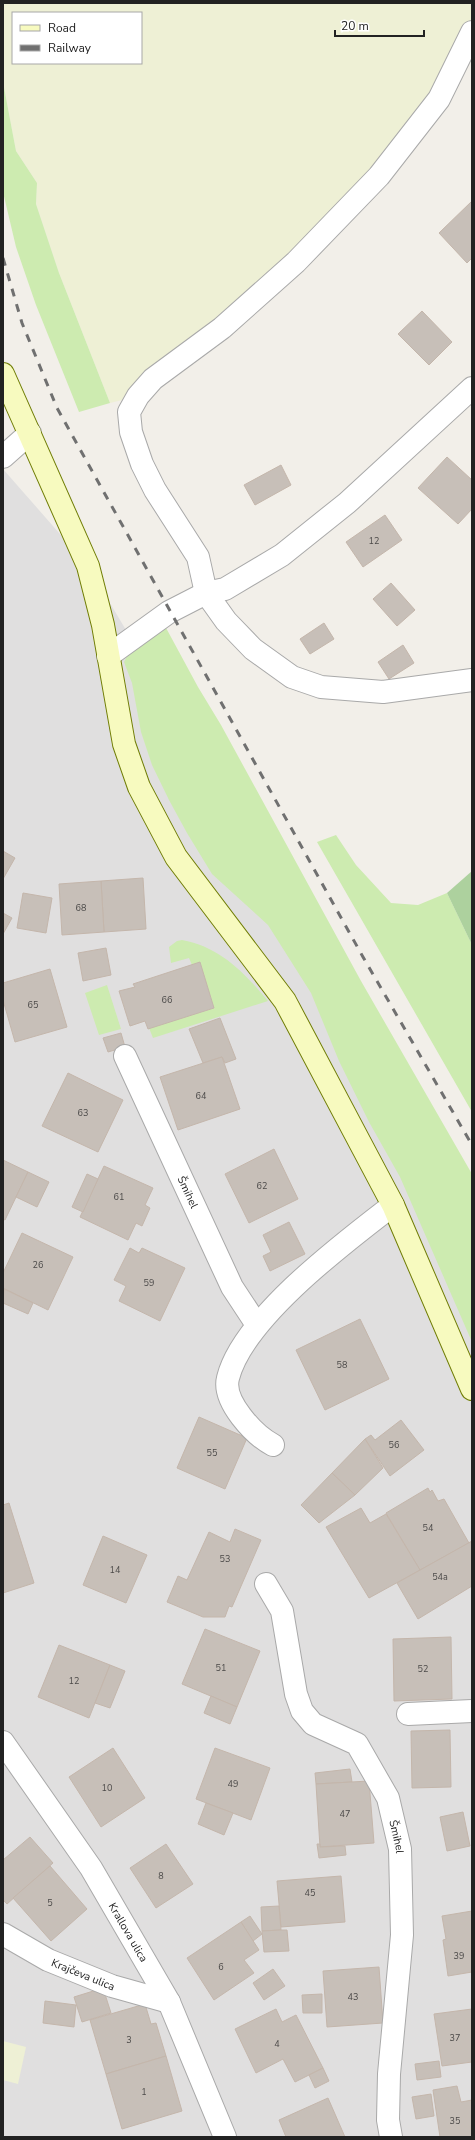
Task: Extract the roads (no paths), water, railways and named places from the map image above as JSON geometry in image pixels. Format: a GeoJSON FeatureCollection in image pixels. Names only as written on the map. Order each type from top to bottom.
{"type":"FeatureCollection","features":[{"type":"Feature","properties":{"kind":"street"},"geometry":{"type":"LineString","coordinates":[[472,32],[439,99],[379,176],[296,262],[222,328],[153,379],[138,396],[129,412],[131,432],[142,464],[171,516],[198,557],[206,593],[226,621],[253,649],[292,677],[321,687],[384,692],[472,680]]}},
{"type":"Feature","properties":{"kind":"street"},"geometry":{"type":"LineString","coordinates":[[3,374],[88,566],[103,625],[124,744],[139,787],[154,819],[176,857],[285,1001],[394,1205],[472,1389]]}},
{"type":"Feature","properties":{"kind":"street"},"geometry":{"type":"LineString","coordinates":[[108,656],[163,616],[206,593],[225,589],[282,554],[347,503],[472,388]]}},
{"type":"Feature","properties":{"kind":"street"},"geometry":{"type":"LineString","coordinates":[[3,457],[30,433]]}},
{"type":"Feature","properties":{"kind":"street","name":"Šmihel"},"geometry":{"type":"LineString","coordinates":[[125,1056],[232,1287],[257,1325]]}},
{"type":"Feature","properties":{"kind":"street"},"geometry":{"type":"LineString","coordinates":[[273,1445],[261,1438],[240,1415],[228,1390],[228,1379],[237,1356],[257,1325],[333,1252],[394,1205]]}},
{"type":"Feature","properties":{"kind":"street","name":"Šmihel"},"geometry":{"type":"LineString","coordinates":[[266,1584],[282,1611],[296,1694],[302,1711],[313,1724],[357,1744],[388,1798],[400,1849],[402,1935],[389,2074],[388,2120],[390,2137]]}},
{"type":"Feature","properties":{"kind":"street"},"geometry":{"type":"LineString","coordinates":[[408,1714],[472,1711]]}},
{"type":"Feature","properties":{"kind":"street","name":"Krallova ulica"},"geometry":{"type":"LineString","coordinates":[[3,1742],[91,1868],[169,2002],[225,2137]]}},
{"type":"Feature","properties":{"kind":"street","name":"Krajčeva ulica"},"geometry":{"type":"LineString","coordinates":[[3,1934],[48,1960],[112,1986],[169,2002]]}},
{"type":"Feature","properties":{"kind":"railway"},"geometry":{"type":"LineString","coordinates":[[3,258],[22,323],[57,408],[363,957],[472,1145]]}}]}
